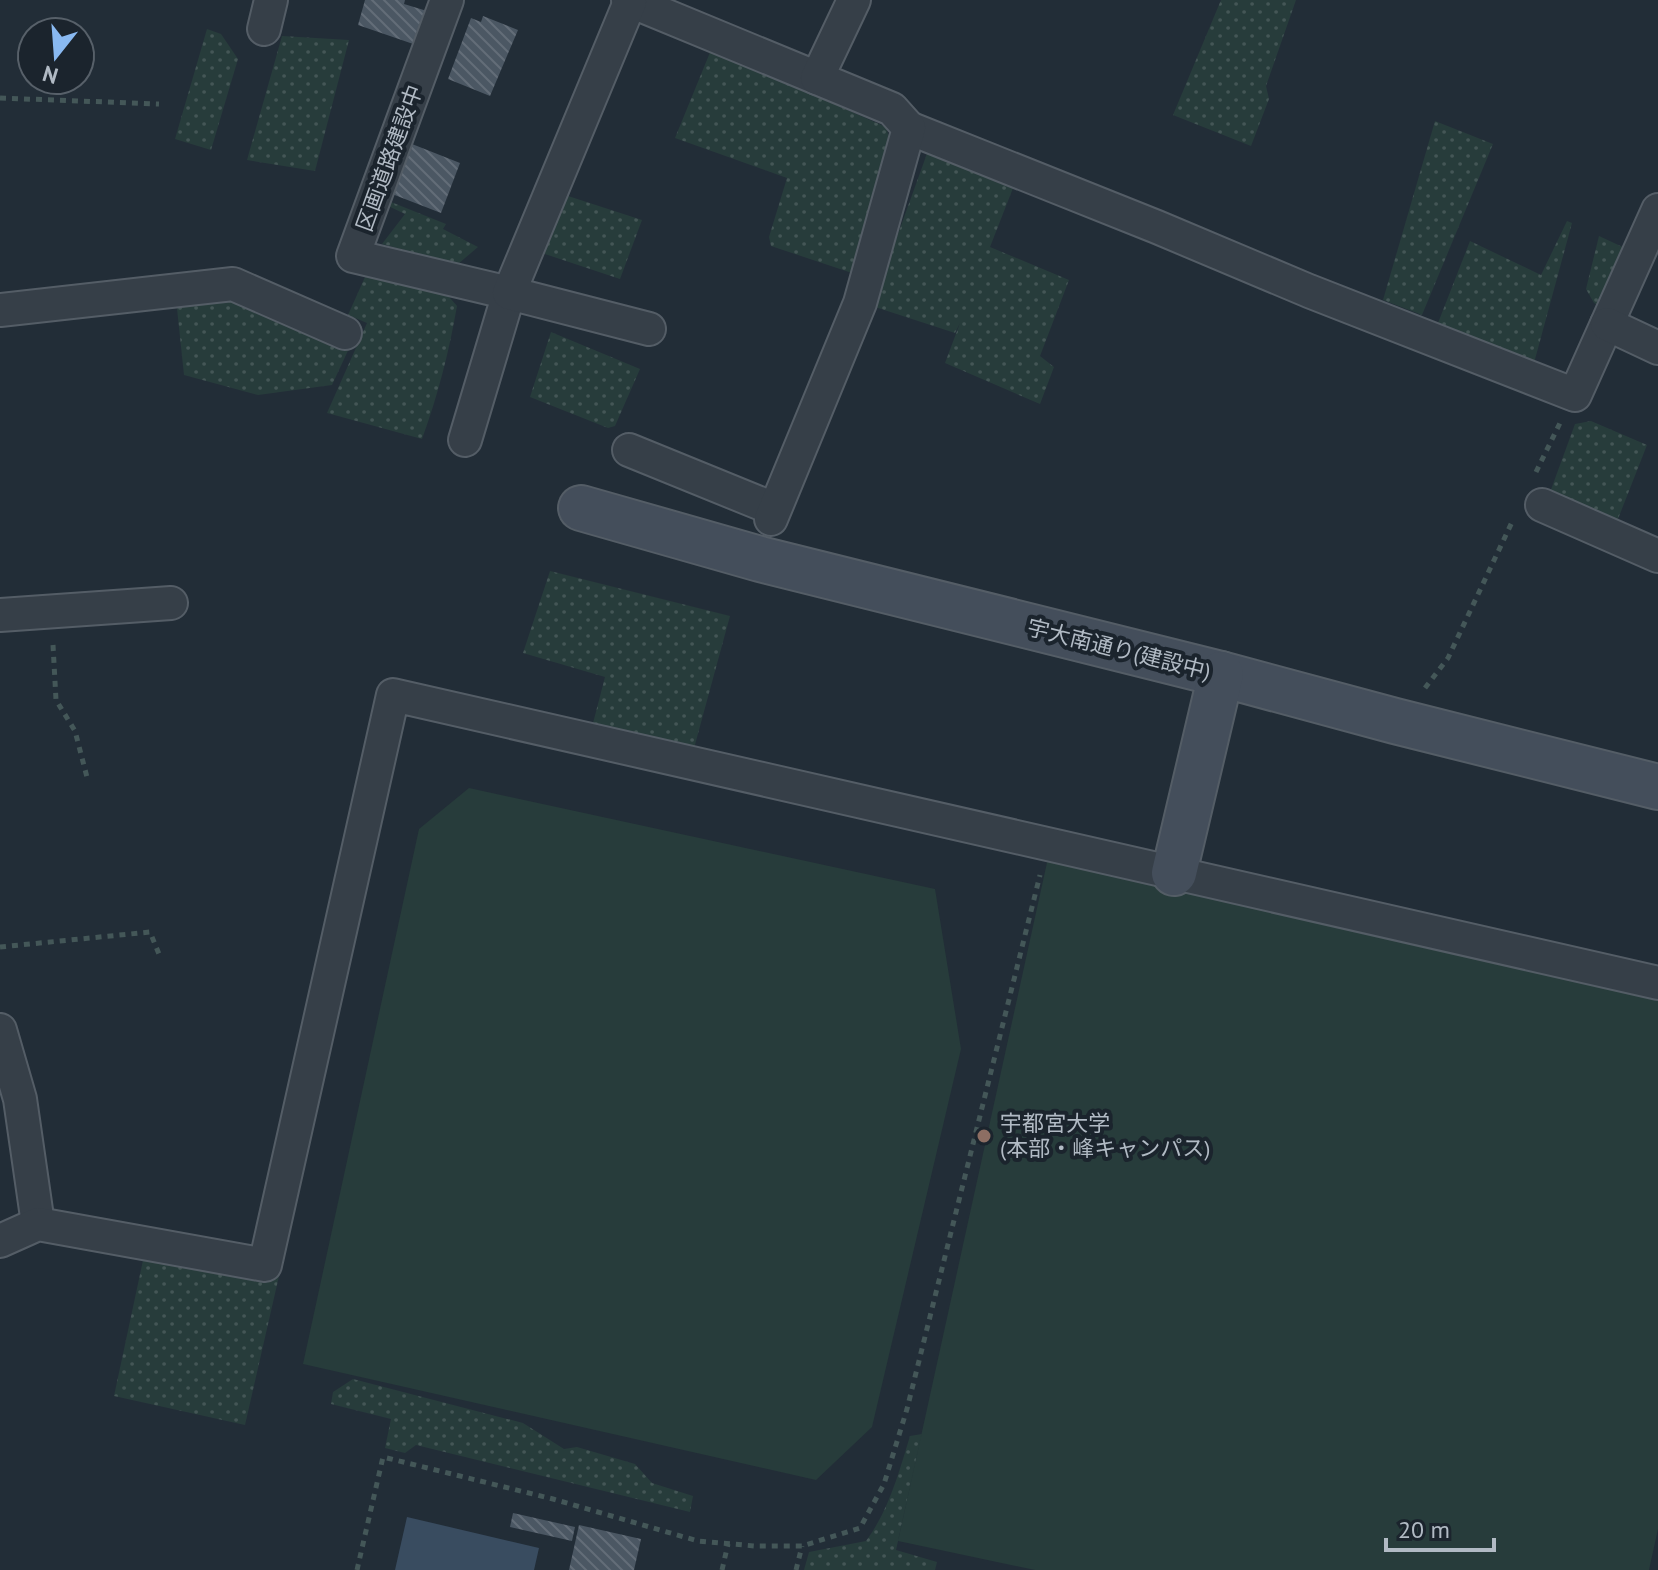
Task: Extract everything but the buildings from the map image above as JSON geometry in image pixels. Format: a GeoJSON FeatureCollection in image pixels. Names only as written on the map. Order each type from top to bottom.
{"type":"FeatureCollection","features":[{"type":"Feature","properties":{"kind":"street","name":"区画道路建設中"},"geometry":{"type":"LineString","coordinates":[[447,0],[353,256],[649,329]]}},
{"type":"Feature","properties":{"kind":"street"},"geometry":{"type":"LineString","coordinates":[[817,78],[854,0]]}},
{"type":"Feature","properties":{"kind":"street"},"geometry":{"type":"LineString","coordinates":[[465,440],[509,293],[629,1],[892,109],[909,128],[1309,291],[1575,395],[1658,210]]}},
{"type":"Feature","properties":{"kind":"street"},"geometry":{"type":"LineString","coordinates":[[629,450],[772,514],[860,303],[909,128]]}},
{"type":"Feature","properties":{"kind":"street"},"geometry":{"type":"LineString","coordinates":[[0,310],[233,284],[345,333]]}},
{"type":"Feature","properties":{"kind":"street"},"geometry":{"type":"LineString","coordinates":[[1607,324],[1658,348]]}},
{"type":"Feature","properties":{"kind":"street"},"geometry":{"type":"LineString","coordinates":[[1531,499],[1658,556]]}},
{"type":"Feature","properties":{"kind":"street","name":"宇大南通り(建設中)"},"geometry":{"type":"LineString","coordinates":[[581,508],[760,559],[1658,787]]}},
{"type":"Feature","properties":{"kind":"street"},"geometry":{"type":"LineString","coordinates":[[0,615],[171,603]]}},
{"type":"Feature","properties":{"kind":"street"},"geometry":{"type":"LineString","coordinates":[[1174,873],[1221,674]]}},
{"type":"Feature","properties":{"kind":"street"},"geometry":{"type":"LineString","coordinates":[[0,1241],[38,1224],[265,1265],[393,695],[1658,983]]}},
{"type":"Feature","properties":{"kind":"street"},"geometry":{"type":"LineString","coordinates":[[0,1030],[20,1099],[38,1224]]}},
{"type":"Feature","properties":{"kind":"path"},"geometry":{"type":"LineString","coordinates":[[0,98],[159,104]]}},
{"type":"Feature","properties":{"kind":"path"},"geometry":{"type":"LineString","coordinates":[[1395,721],[1448,658],[1531,499],[1550,442],[1575,395]]}},
{"type":"Feature","properties":{"kind":"path"},"geometry":{"type":"LineString","coordinates":[[51,611],[56,700],[75,731],[88,781]]}},
{"type":"Feature","properties":{"kind":"path"},"geometry":{"type":"LineString","coordinates":[[357,1570],[383,1457],[553,1499],[698,1541],[802,1546],[860,1528],[884,1484],[907,1409],[1047,844]]}},
{"type":"Feature","properties":{"kind":"path"},"geometry":{"type":"LineString","coordinates":[[0,947],[150,932],[161,959]]}},
{"type":"Feature","properties":{"kind":"path"},"geometry":{"type":"LineString","coordinates":[[722,1570],[728,1544]]}},
{"type":"Feature","properties":{"kind":"path"},"geometry":{"type":"LineString","coordinates":[[796,1570],[802,1546]]}},
{"type":"Feature","properties":{"kind":"green space"},"geometry":{"type":"Polygon","coordinates":[[[1221,0],[1296,0],[1266,86],[1269,99],[1251,146],[1173,115],[1221,0]]]}},
{"type":"Feature","properties":{"kind":"green space"},"geometry":{"type":"Polygon","coordinates":[[[207,29],[221,34],[238,59],[211,150],[175,139],[207,29]]]}},
{"type":"Feature","properties":{"kind":"green space"},"geometry":{"type":"Polygon","coordinates":[[[282,36],[349,40],[315,171],[247,160],[282,36]]]}},
{"type":"Feature","properties":{"kind":"green space"},"geometry":{"type":"Polygon","coordinates":[[[711,50],[886,127],[893,151],[852,273],[771,246],[769,237],[787,178],[675,138],[711,50]]]}},
{"type":"Feature","properties":{"kind":"green space"},"geometry":{"type":"Polygon","coordinates":[[[1435,121],[1493,144],[1422,315],[1383,300],[1435,121]]]}},
{"type":"Feature","properties":{"kind":"green space"},"geometry":{"type":"Polygon","coordinates":[[[929,148],[1015,183],[990,247],[1069,280],[1040,356],[1054,367],[1040,404],[945,363],[960,323],[955,333],[872,306],[929,148]]]}},
{"type":"Feature","properties":{"kind":"green space"},"geometry":{"type":"Polygon","coordinates":[[[565,195],[642,220],[620,279],[539,252],[565,195]]]}},
{"type":"Feature","properties":{"kind":"green space"},"geometry":{"type":"Polygon","coordinates":[[[386,200],[446,224],[443,229],[478,247],[458,264],[382,244],[405,214],[384,204],[386,200]]]}},
{"type":"Feature","properties":{"kind":"green space"},"geometry":{"type":"Polygon","coordinates":[[[1567,221],[1572,223],[1534,363],[1438,323],[1470,241],[1541,275],[1567,221]]]}},
{"type":"Feature","properties":{"kind":"green space"},"geometry":{"type":"Polygon","coordinates":[[[1599,236],[1627,249],[1601,307],[1594,303],[1586,289],[1599,236]]]}},
{"type":"Feature","properties":{"kind":"green space"},"geometry":{"type":"Polygon","coordinates":[[[373,273],[444,291],[457,306],[442,373],[422,439],[327,413],[367,323],[348,315],[365,277],[373,273]]]}},
{"type":"Feature","properties":{"kind":"green space"},"geometry":{"type":"Polygon","coordinates":[[[225,295],[352,342],[332,385],[258,395],[184,375],[176,299],[225,295]]]}},
{"type":"Feature","properties":{"kind":"green space"},"geometry":{"type":"Polygon","coordinates":[[[551,332],[640,369],[615,426],[608,428],[530,397],[551,332]]]}},
{"type":"Feature","properties":{"kind":"green space"},"geometry":{"type":"Polygon","coordinates":[[[1591,421],[1647,445],[1616,524],[1549,495],[1575,424],[1591,421]]]}},
{"type":"Feature","properties":{"kind":"green space"},"geometry":{"type":"Polygon","coordinates":[[[550,571],[730,616],[693,752],[592,727],[605,677],[523,653],[550,571]]]}},
{"type":"Feature","properties":{"kind":"green space"},"geometry":{"type":"Polygon","coordinates":[[[469,788],[935,889],[961,1049],[872,1427],[816,1480],[303,1364],[419,829],[469,788]]]}},
{"type":"Feature","properties":{"kind":"green space"},"geometry":{"type":"Polygon","coordinates":[[[1048,858],[1658,997],[1658,1529],[1649,1570],[1035,1570],[898,1541],[1048,858]]]}},
{"type":"Feature","properties":{"kind":"green space"},"geometry":{"type":"Polygon","coordinates":[[[145,1251],[279,1276],[245,1425],[114,1396],[145,1251]]]}},
{"type":"Feature","properties":{"kind":"green space"},"geometry":{"type":"Polygon","coordinates":[[[353,1379],[523,1423],[564,1449],[577,1447],[635,1464],[652,1483],[693,1496],[690,1512],[416,1445],[405,1453],[385,1448],[391,1419],[331,1404],[333,1392],[353,1379]]]}},
{"type":"Feature","properties":{"kind":"green space"},"geometry":{"type":"Polygon","coordinates":[[[922,1434],[896,1550],[937,1562],[935,1570],[804,1570],[809,1552],[866,1541],[887,1504],[910,1436],[922,1434]]]}},
{"type":"Feature","properties":{"kind":"water"},"geometry":{"type":"Polygon","coordinates":[[[407,1517],[539,1548],[534,1570],[395,1570],[407,1517]]]}},
{"type":"Feature","properties":{"kind":"place","name":"宇都宮大学 (本部・峰キャンパス)"},"geometry":{"type":"Point","coordinates":[984,1136]}}]}
